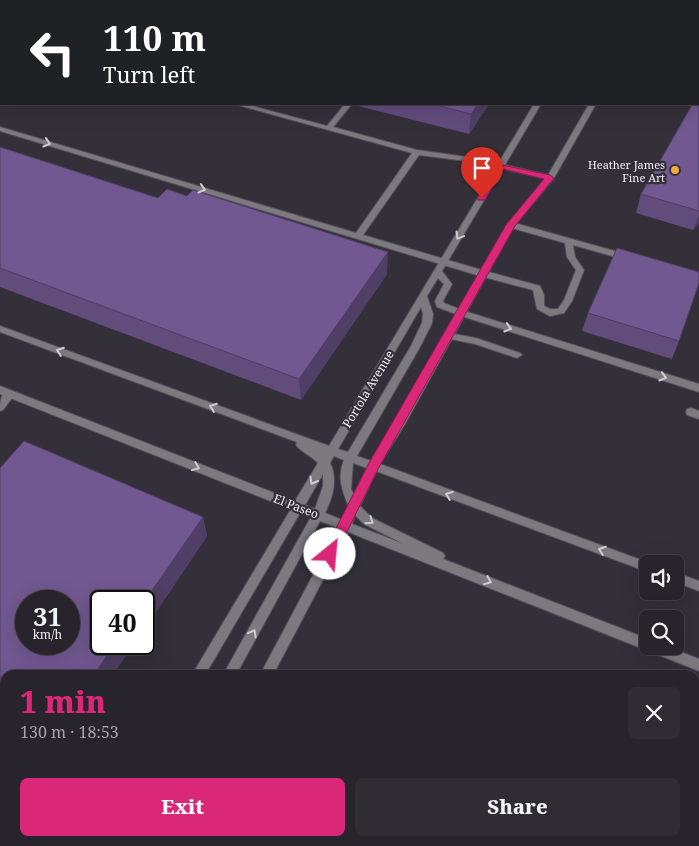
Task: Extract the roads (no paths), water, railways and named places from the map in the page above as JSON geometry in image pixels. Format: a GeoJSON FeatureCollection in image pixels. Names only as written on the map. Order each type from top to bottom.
{"type":"FeatureCollection","features":[{"type":"Feature","properties":{"kind":"street"},"geometry":{"type":"LineString","coordinates":[[242,105],[417,152],[500,166],[550,178]]}},
{"type":"Feature","properties":{"kind":"street"},"geometry":{"type":"LineString","coordinates":[[329,128],[348,105]]}},
{"type":"Feature","properties":{"kind":"street","name":"Portola Avenue"},"geometry":{"type":"LineString","coordinates":[[201,670],[536,105]]}},
{"type":"Feature","properties":{"kind":"street"},"geometry":{"type":"LineString","coordinates":[[269,670],[345,526],[373,466],[511,225],[550,178],[591,105]]}},
{"type":"Feature","properties":{"kind":"street"},"geometry":{"type":"LineString","coordinates":[[0,129],[483,274],[537,288],[540,295],[540,307],[546,312],[553,314],[561,312],[568,301],[580,270],[568,252],[569,241]]}},
{"type":"Feature","properties":{"kind":"street"},"geometry":{"type":"LineString","coordinates":[[359,236],[417,152]]}},
{"type":"Feature","properties":{"kind":"street"},"geometry":{"type":"LineString","coordinates":[[511,225],[634,259]]}},
{"type":"Feature","properties":{"kind":"street"},"geometry":{"type":"LineString","coordinates":[[438,271],[448,284],[439,301],[440,305],[699,388]]}},
{"type":"Feature","properties":{"kind":"street"},"geometry":{"type":"LineString","coordinates":[[423,296],[428,314],[423,332],[355,448],[347,466],[346,488],[354,507],[368,522],[396,536],[423,546],[470,574]]}},
{"type":"Feature","properties":{"kind":"street"},"geometry":{"type":"LineString","coordinates":[[0,329],[639,564]]}},
{"type":"Feature","properties":{"kind":"street"},"geometry":{"type":"LineString","coordinates":[[448,336],[476,341],[517,355]]}},
{"type":"Feature","properties":{"kind":"street"},"geometry":{"type":"LineString","coordinates":[[0,407],[5,392]]}},
{"type":"Feature","properties":{"kind":"street","name":"El Paseo"},"geometry":{"type":"LineString","coordinates":[[5,392],[639,641]]}},
{"type":"Feature","properties":{"kind":"street"},"geometry":{"type":"LineString","coordinates":[[232,670],[318,515],[330,486],[328,468],[317,454],[308,448],[248,424],[242,418]]}},
{"type":"Feature","properties":{"kind":"street"},"geometry":{"type":"LineString","coordinates":[[684,580],[699,584]]}},
{"type":"Feature","properties":{"kind":"street"},"geometry":{"type":"LineString","coordinates":[[674,655],[699,665]]}},
{"type":"Feature","properties":{"kind":"place","name":"Heather James Fine Art"},"geometry":{"type":"Point","coordinates":[675,170]}}]}
